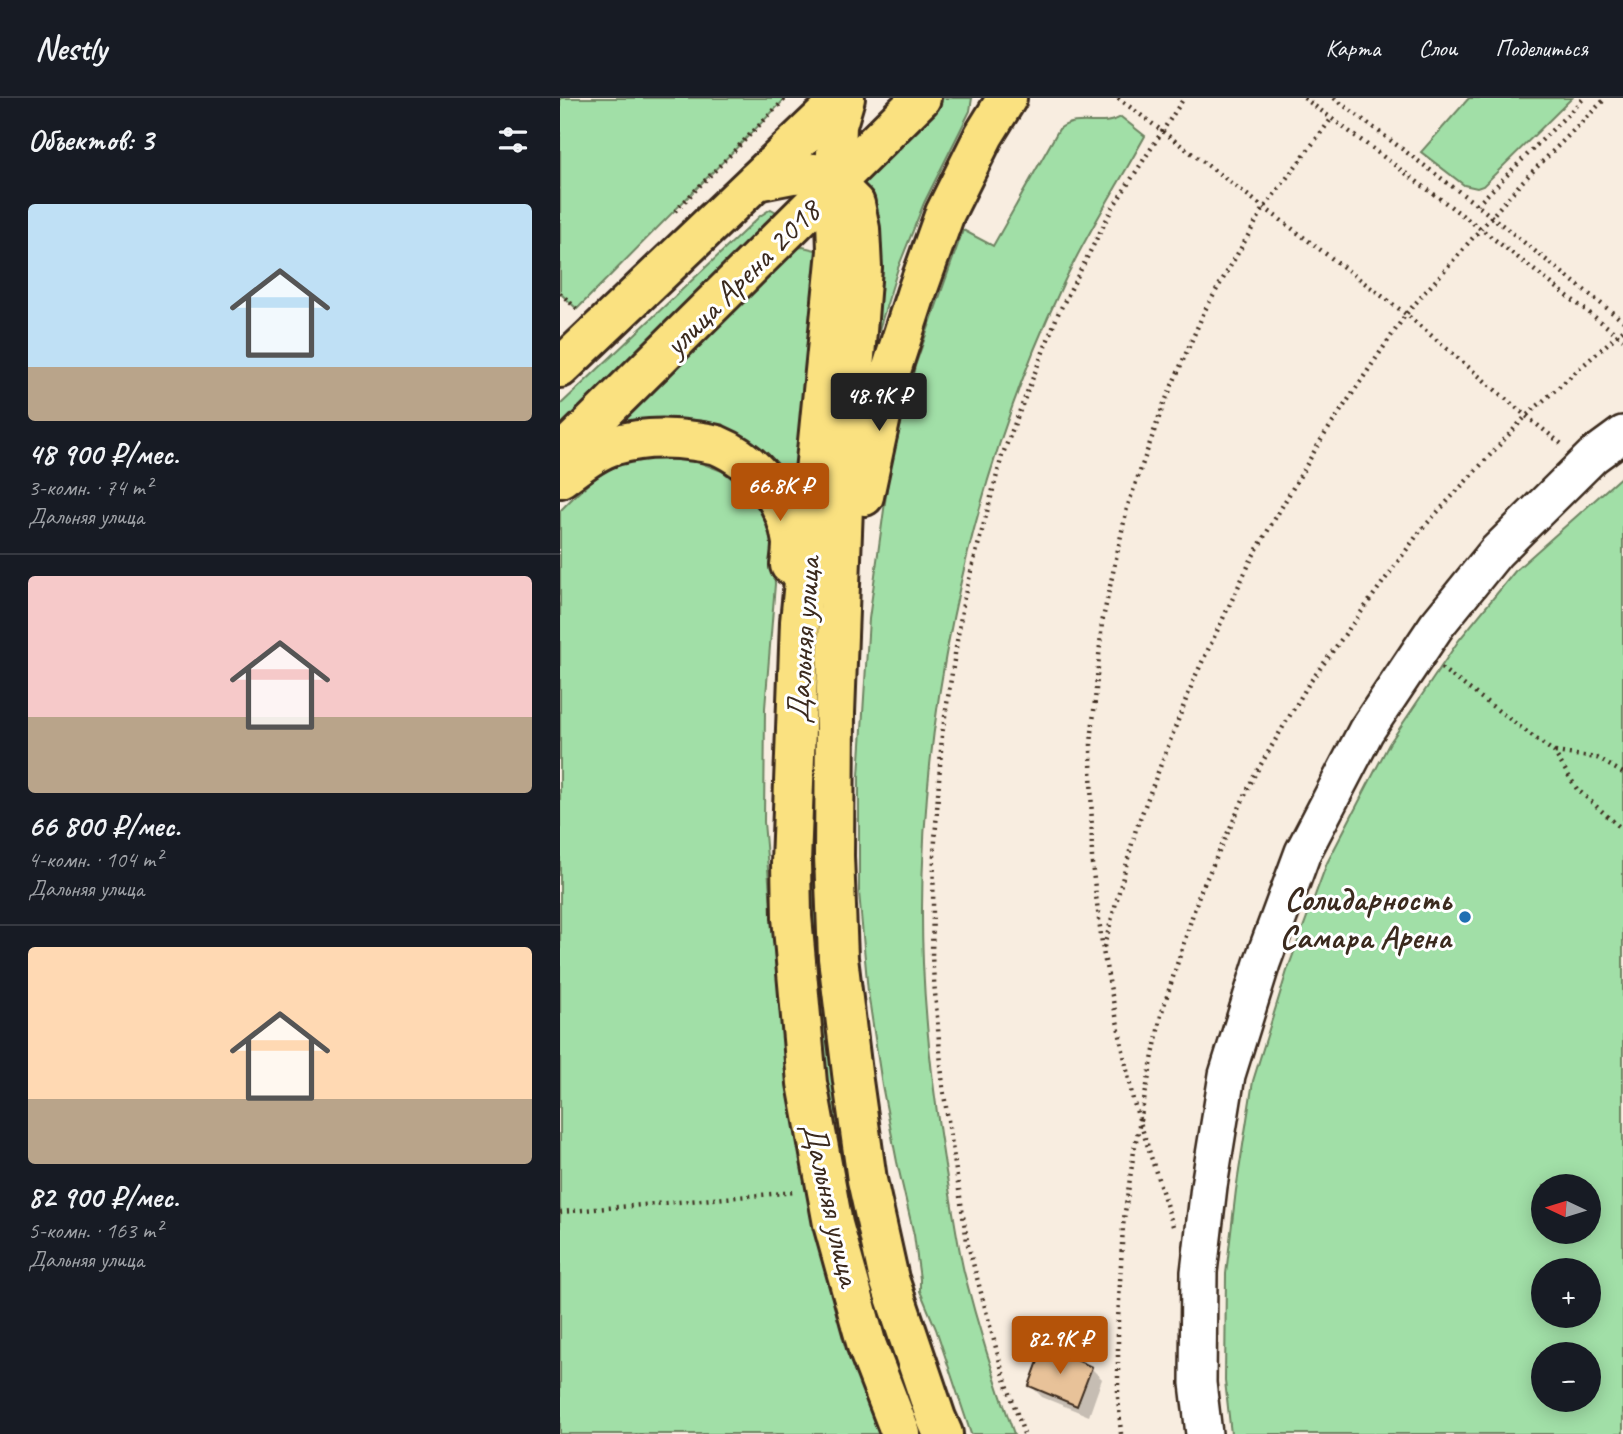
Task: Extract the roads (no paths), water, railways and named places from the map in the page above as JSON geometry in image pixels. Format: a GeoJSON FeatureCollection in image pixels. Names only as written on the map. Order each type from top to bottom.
{"type":"FeatureCollection","features":[{"type":"Feature","properties":{"kind":"main road","name":"улица Арена 2018"},"geometry":{"type":"LineString","coordinates":[[560,368],[844,98]]}},
{"type":"Feature","properties":{"kind":"main road"},"geometry":{"type":"LineString","coordinates":[[757,181],[792,174],[815,173],[835,184],[837,125],[844,98]]}},
{"type":"Feature","properties":{"kind":"main road","name":"улица Арена 2018"},"geometry":{"type":"LineString","coordinates":[[560,455],[921,98]]}},
{"type":"Feature","properties":{"kind":"main road"},"geometry":{"type":"LineString","coordinates":[[835,713],[863,497],[890,374],[945,213],[984,135],[1007,98]]}},
{"type":"Feature","properties":{"kind":"main road","name":"Дальняя улица"},"geometry":{"type":"LineString","coordinates":[[835,184],[855,204],[860,229],[862,268],[843,508],[835,713],[834,856],[838,958],[867,1180],[889,1279],[943,1434]]}},
{"type":"Feature","properties":{"kind":"main road","name":"Дальняя улица"},"geometry":{"type":"LineString","coordinates":[[835,184],[837,251],[800,622],[791,863],[793,930],[807,1083],[833,1224],[867,1346],[901,1434]]}},
{"type":"Feature","properties":{"kind":"main road"},"geometry":{"type":"LineString","coordinates":[[560,478],[583,461],[613,445],[652,437],[684,439],[714,444],[738,456],[765,481],[783,509],[792,544],[779,771],[791,863]]}},
{"type":"Feature","properties":{"kind":"lane"},"geometry":{"type":"LineString","coordinates":[[1204,1434],[1198,1383],[1199,1272],[1209,1186],[1227,1075],[1262,963],[1303,852],[1366,731],[1437,625],[1496,552],[1593,456],[1623,434]]}},
{"type":"Feature","properties":{"kind":"place","name":"Солидарность Самара Арена"},"geometry":{"type":"Point","coordinates":[1465,917]}}]}
